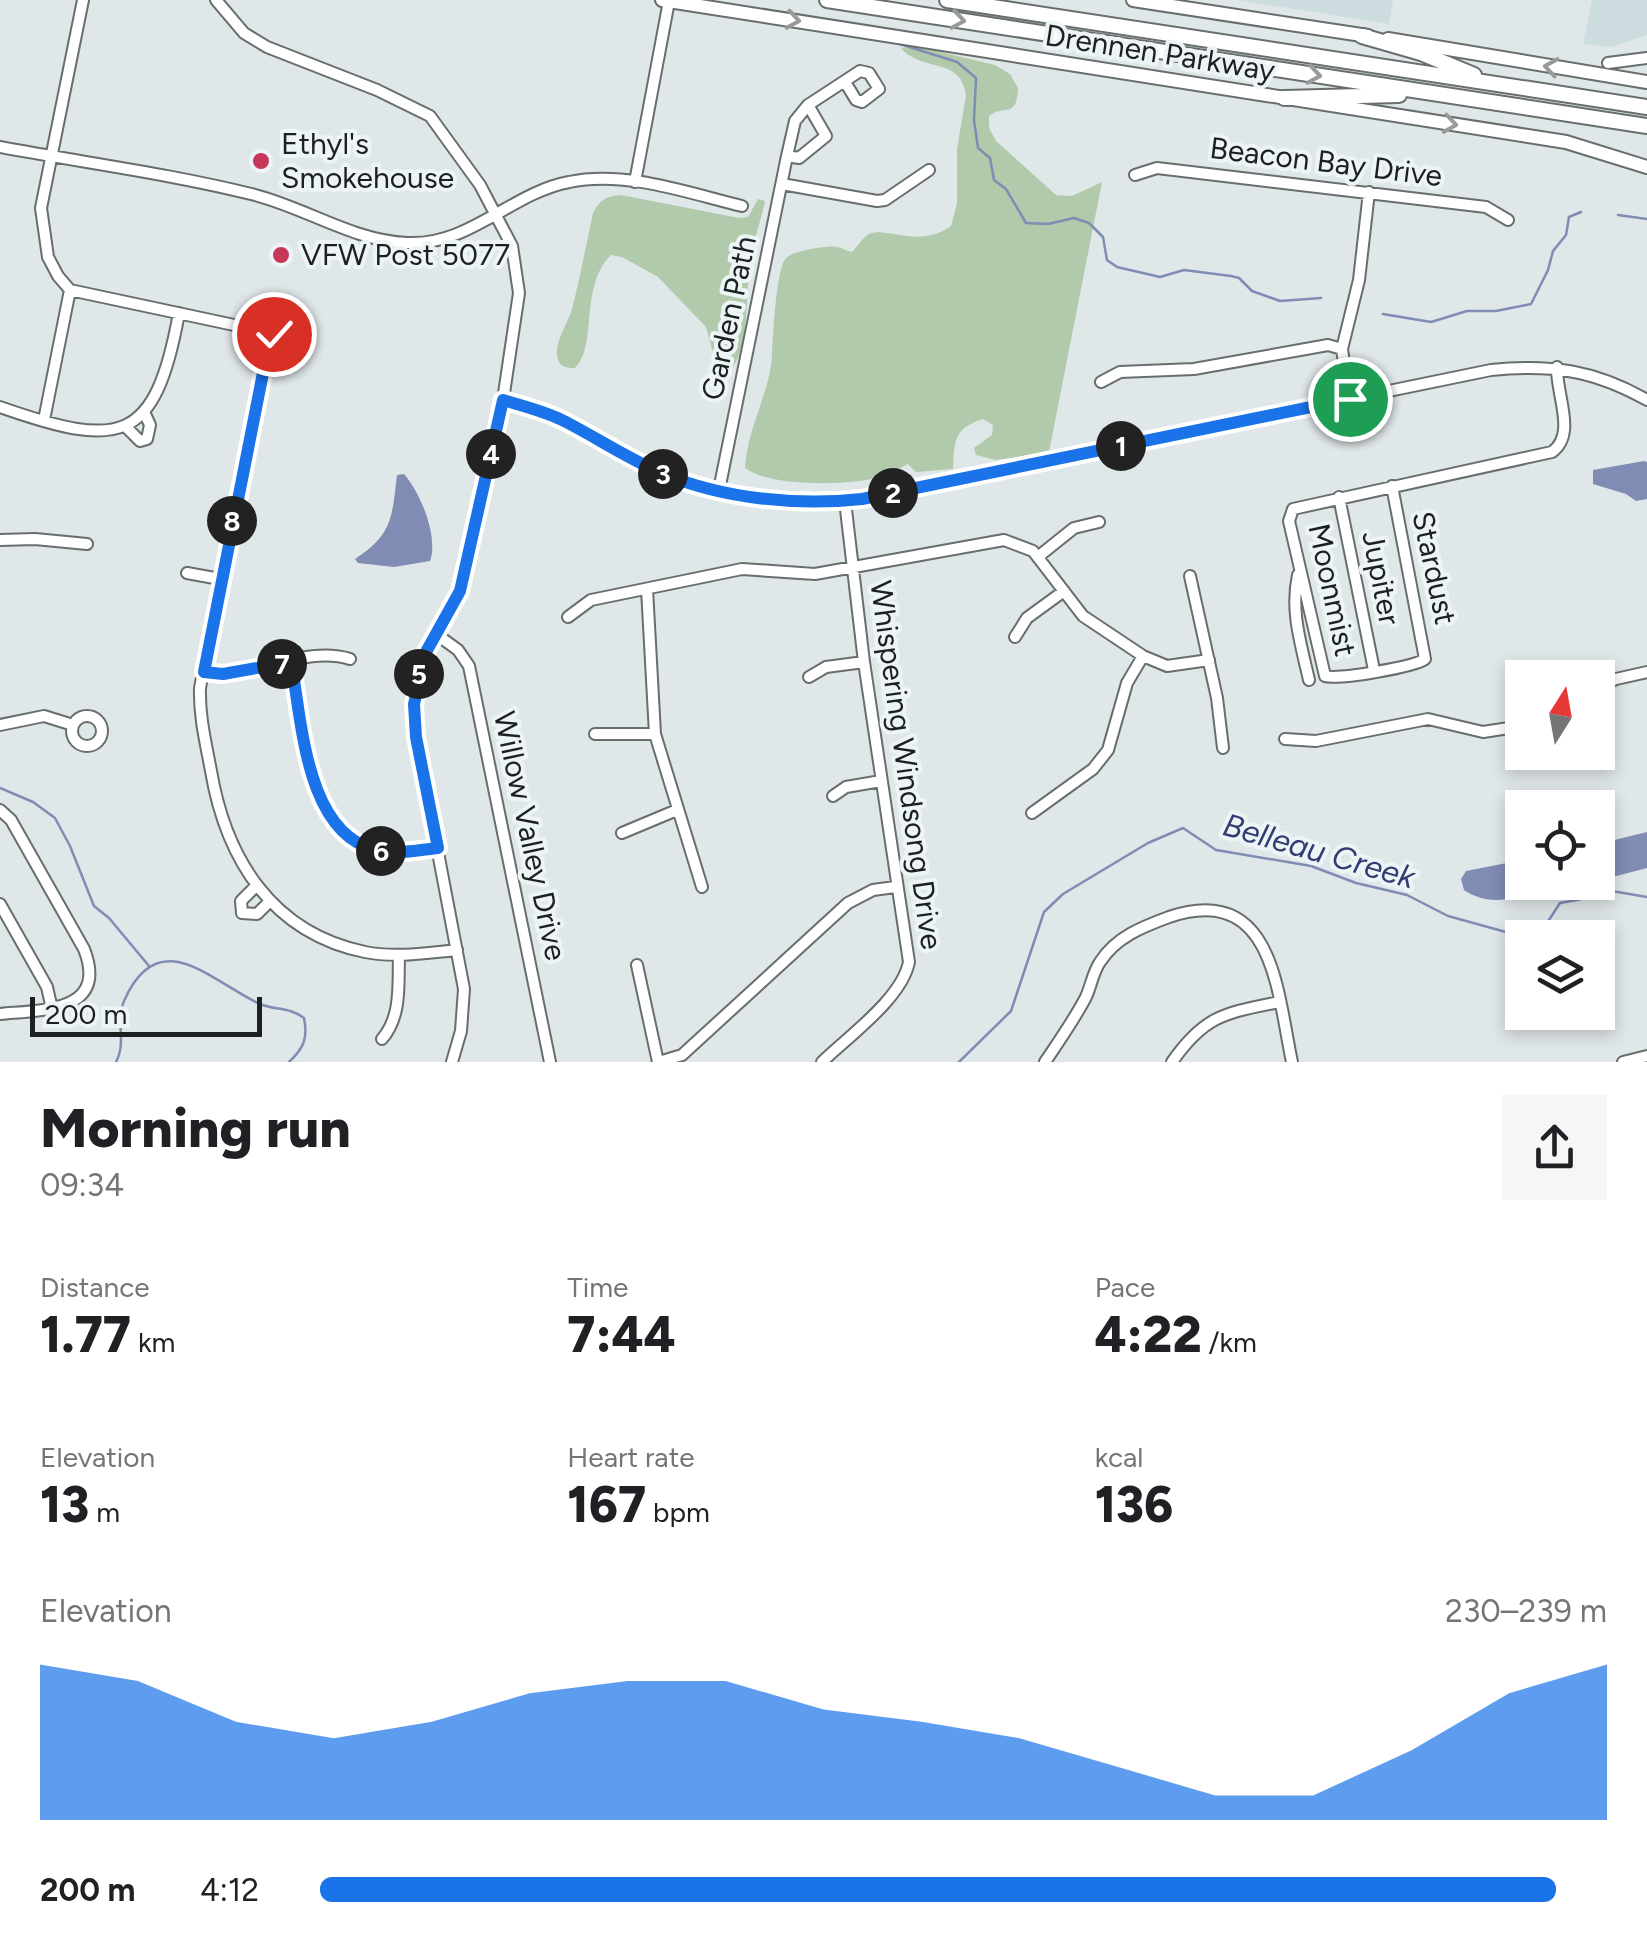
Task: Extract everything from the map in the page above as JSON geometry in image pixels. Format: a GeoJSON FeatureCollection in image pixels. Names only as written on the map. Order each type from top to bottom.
{"type":"FeatureCollection","features":[{"type":"Feature","properties":{"kind":"highway"},"geometry":{"type":"LineString","coordinates":[[827,0],[1647,126]]}},
{"type":"Feature","properties":{"kind":"highway"},"geometry":{"type":"LineString","coordinates":[[946,0],[1647,107]]}},
{"type":"Feature","properties":{"kind":"highway"},"geometry":{"type":"LineString","coordinates":[[1362,36],[1422,54],[1493,83]]}},
{"type":"Feature","properties":{"kind":"highway"},"geometry":{"type":"LineString","coordinates":[[1284,98],[1440,94]]}},
{"type":"Feature","properties":{"kind":"main road","name":"Drennen Parkway"},"geometry":{"type":"LineString","coordinates":[[662,0],[1566,142],[1647,167]]}},
{"type":"Feature","properties":{"kind":"main road"},"geometry":{"type":"LineString","coordinates":[[1133,0],[1647,82]]}},
{"type":"Feature","properties":{"kind":"street"},"geometry":{"type":"LineString","coordinates":[[83,0],[50,157],[42,222],[52,266],[70,290],[234,325],[250,336],[260,350],[263,373],[220,579],[199,705],[220,819],[230,844],[256,886],[312,933],[365,952],[399,955],[457,950]]}},
{"type":"Feature","properties":{"kind":"street"},"geometry":{"type":"LineString","coordinates":[[216,0],[244,33],[266,48],[378,90],[430,116],[498,214],[512,246],[519,293],[503,400],[460,591],[422,664],[414,704],[416,737],[464,1002],[452,1062]]}},
{"type":"Feature","properties":{"kind":"street"},"geometry":{"type":"LineString","coordinates":[[635,182],[670,1]]}},
{"type":"Feature","properties":{"kind":"street"},"geometry":{"type":"LineString","coordinates":[[1608,63],[1647,58]]}},
{"type":"Feature","properties":{"kind":"street"},"geometry":{"type":"LineString","coordinates":[[788,156],[798,158],[826,136],[808,105],[845,82]]}},
{"type":"Feature","properties":{"kind":"street","name":"Garden Path"},"geometry":{"type":"LineString","coordinates":[[720,490],[795,121],[808,105]]}},
{"type":"Feature","properties":{"kind":"street"},"geometry":{"type":"LineString","coordinates":[[0,147],[257,196],[383,240],[423,243],[446,239],[474,229],[542,191],[593,178],[635,182],[742,206]]}},
{"type":"Feature","properties":{"kind":"street","name":"Beacon Bay Drive"},"geometry":{"type":"LineString","coordinates":[[1136,175],[1157,168],[1369,192],[1486,207],[1508,220]]}},
{"type":"Feature","properties":{"kind":"street"},"geometry":{"type":"LineString","coordinates":[[782,184],[877,201],[885,200],[929,170]]}},
{"type":"Feature","properties":{"kind":"street"},"geometry":{"type":"LineString","coordinates":[[1350,399],[1342,349],[1363,257],[1369,192]]}},
{"type":"Feature","properties":{"kind":"street"},"geometry":{"type":"LineString","coordinates":[[44,420],[70,290]]}},
{"type":"Feature","properties":{"kind":"street"},"geometry":{"type":"LineString","coordinates":[[0,407],[44,420],[108,431],[126,428],[144,414],[171,355],[179,313]]}},
{"type":"Feature","properties":{"kind":"street"},"geometry":{"type":"LineString","coordinates":[[250,336],[262,326],[272,328],[270,341],[260,350]]}},
{"type":"Feature","properties":{"kind":"street"},"geometry":{"type":"LineString","coordinates":[[1101,382],[1120,372],[1194,369],[1328,345],[1342,349]]}},
{"type":"Feature","properties":{"kind":"street"},"geometry":{"type":"LineString","coordinates":[[503,400],[558,418],[666,476],[784,500],[845,501],[1491,370],[1557,367],[1598,376],[1647,400]]}},
{"type":"Feature","properties":{"kind":"street"},"geometry":{"type":"LineString","coordinates":[[1340,496],[1538,456],[1559,446],[1565,430],[1557,391],[1557,367]]}},
{"type":"Feature","properties":{"kind":"street"},"geometry":{"type":"LineString","coordinates":[[126,428],[140,441],[147,439],[150,425],[144,414]]}},
{"type":"Feature","properties":{"kind":"street","name":"Stardust"},"geometry":{"type":"LineString","coordinates":[[1374,670],[1410,667],[1425,659],[1392,486]]}},
{"type":"Feature","properties":{"kind":"street","name":"Moonmist"},"geometry":{"type":"LineString","coordinates":[[1340,496],[1300,506],[1289,514],[1299,569],[1325,676],[1333,679],[1374,670]]}},
{"type":"Feature","properties":{"kind":"street","name":"Jupiter"},"geometry":{"type":"LineString","coordinates":[[1340,496],[1374,670]]}},
{"type":"Feature","properties":{"kind":"street","name":"Whispering Windsong Drive"},"geometry":{"type":"LineString","coordinates":[[822,1062],[906,979],[909,962],[895,887],[845,501]]}},
{"type":"Feature","properties":{"kind":"street"},"geometry":{"type":"LineString","coordinates":[[1039,556],[1074,528],[1099,522]]}},
{"type":"Feature","properties":{"kind":"street"},"geometry":{"type":"LineString","coordinates":[[0,540],[87,544]]}},
{"type":"Feature","properties":{"kind":"street"},"geometry":{"type":"LineString","coordinates":[[568,617],[591,600],[742,569],[815,574],[1004,540],[1022,544],[1039,556],[1094,627],[1167,666],[1209,660]]}},
{"type":"Feature","properties":{"kind":"street"},"geometry":{"type":"LineString","coordinates":[[1299,569],[1293,596],[1309,680]]}},
{"type":"Feature","properties":{"kind":"street"},"geometry":{"type":"LineString","coordinates":[[187,574],[220,579]]}},
{"type":"Feature","properties":{"kind":"street"},"geometry":{"type":"LineString","coordinates":[[1190,576],[1223,726],[1223,748]]}},
{"type":"Feature","properties":{"kind":"street"},"geometry":{"type":"LineString","coordinates":[[647,589],[655,734],[702,887]]}},
{"type":"Feature","properties":{"kind":"street"},"geometry":{"type":"LineString","coordinates":[[1015,637],[1027,618],[1064,591]]}},
{"type":"Feature","properties":{"kind":"street","name":"Willow Valley Drive"},"geometry":{"type":"LineString","coordinates":[[436,634],[458,650],[469,666],[550,1062]]}},
{"type":"Feature","properties":{"kind":"street"},"geometry":{"type":"LineString","coordinates":[[204,672],[223,674],[334,654],[350,659]]}},
{"type":"Feature","properties":{"kind":"street"},"geometry":{"type":"LineString","coordinates":[[1032,813],[1092,769],[1108,750],[1126,683],[1144,656]]}},
{"type":"Feature","properties":{"kind":"street"},"geometry":{"type":"LineString","coordinates":[[291,662],[314,782],[334,822],[356,841],[375,850],[438,848]]}},
{"type":"Feature","properties":{"kind":"street"},"geometry":{"type":"LineString","coordinates":[[809,677],[826,667],[864,662]]}},
{"type":"Feature","properties":{"kind":"street"},"geometry":{"type":"LineString","coordinates":[[1615,678],[1647,672]]}},
{"type":"Feature","properties":{"kind":"street"},"geometry":{"type":"LineString","coordinates":[[0,725],[44,716],[73,725]]}},
{"type":"Feature","properties":{"kind":"street"},"geometry":{"type":"LineString","coordinates":[[1285,740],[1316,741],[1428,720],[1483,732],[1505,729]]}},
{"type":"Feature","properties":{"kind":"street"},"geometry":{"type":"LineString","coordinates":[[595,734],[655,734]]}},
{"type":"Feature","properties":{"kind":"street"},"geometry":{"type":"LineString","coordinates":[[834,796],[846,787],[881,781]]}},
{"type":"Feature","properties":{"kind":"street"},"geometry":{"type":"LineString","coordinates":[[0,810],[11,820],[88,958],[83,995],[73,1003],[0,1014]]}},
{"type":"Feature","properties":{"kind":"street"},"geometry":{"type":"LineString","coordinates":[[622,833],[677,810]]}},
{"type":"Feature","properties":{"kind":"street"},"geometry":{"type":"LineString","coordinates":[[256,886],[242,901],[242,913],[257,914],[270,901]]}},
{"type":"Feature","properties":{"kind":"street"},"geometry":{"type":"LineString","coordinates":[[638,965],[658,1062],[682,1055],[848,903],[874,890],[895,887]]}},
{"type":"Feature","properties":{"kind":"street"},"geometry":{"type":"LineString","coordinates":[[0,904],[47,986],[52,1008]]}},
{"type":"Feature","properties":{"kind":"street"},"geometry":{"type":"LineString","coordinates":[[1045,1062],[1088,993],[1098,964],[1120,939],[1188,911],[1219,912],[1246,924],[1264,944],[1272,962],[1292,1062]]}},
{"type":"Feature","properties":{"kind":"street"},"geometry":{"type":"LineString","coordinates":[[382,1039],[392,1027],[396,1010],[399,955]]}},
{"type":"Feature","properties":{"kind":"street"},"geometry":{"type":"LineString","coordinates":[[1172,1062],[1190,1036],[1208,1022],[1279,1002]]}},
{"type":"Feature","properties":{"kind":"street"},"geometry":{"type":"LineString","coordinates":[[1623,1062],[1647,1056]]}},
{"type":"Feature","properties":{"kind":"shaded area"},"geometry":{"type":"Polygon","coordinates":[[[1237,0],[1393,0],[1389,24],[1237,0]]]}},
{"type":"Feature","properties":{"kind":"shaded area"},"geometry":{"type":"Polygon","coordinates":[[[1592,0],[1647,0],[1647,35],[1611,47],[1583,44],[1592,0]]]}},
{"type":"Feature","properties":{"kind":"green space"},"geometry":{"type":"Polygon","coordinates":[[[916,46],[995,65],[1010,74],[1018,88],[1015,104],[989,116],[989,128],[996,141],[1056,195],[1072,196],[1102,182],[1049,452],[996,460],[976,455],[974,448],[992,435],[993,425],[983,419],[960,432],[953,469],[916,472],[908,464],[873,479],[836,483],[793,482],[757,474],[745,468],[770,370],[777,289],[786,258],[826,247],[852,252],[867,235],[876,232],[916,237],[939,233],[951,226],[957,203],[957,149],[966,95],[957,75],[910,56],[901,48],[916,46]]]}},
{"type":"Feature","properties":{"kind":"green space"},"geometry":{"type":"Polygon","coordinates":[[[621,195],[739,218],[748,217],[758,199],[765,201],[750,262],[743,342],[721,382],[706,327],[658,277],[611,255],[595,283],[582,358],[575,368],[559,363],[558,344],[572,309],[593,213],[604,200],[621,195]]]}},
{"type":"Feature","properties":{"kind":"water"},"geometry":{"type":"Polygon","coordinates":[[[1644,461],[1647,499],[1636,501],[1593,484],[1593,470],[1644,461]]]}},
{"type":"Feature","properties":{"kind":"water"},"geometry":{"type":"Polygon","coordinates":[[[404,474],[426,515],[432,540],[430,561],[394,567],[358,563],[355,559],[384,533],[392,513],[397,475],[404,474]]]}},
{"type":"Feature","properties":{"kind":"water"},"geometry":{"type":"Polygon","coordinates":[[[1647,832],[1647,868],[1615,876],[1615,840],[1647,832]]]}},
{"type":"Feature","properties":{"kind":"water"},"geometry":{"type":"Polygon","coordinates":[[[1505,863],[1505,899],[1489,899],[1464,890],[1461,879],[1466,871],[1505,863]]]}},
{"type":"Feature","properties":{"kind":"waterway"},"geometry":{"type":"LineString","coordinates":[[897,43],[957,62],[976,78],[974,120],[978,148],[990,158],[994,180],[1006,189],[1026,223],[1048,224],[1074,218],[1089,223],[1103,237],[1107,260],[1117,267],[1160,277],[1184,270],[1231,276],[1239,278],[1252,291],[1280,301],[1321,298]]}},
{"type":"Feature","properties":{"kind":"waterway"},"geometry":{"type":"LineString","coordinates":[[1383,314],[1431,322],[1467,311],[1496,311],[1531,304],[1553,251],[1566,235],[1569,217],[1581,212]]}},
{"type":"Feature","properties":{"kind":"waterway"},"geometry":{"type":"LineString","coordinates":[[1618,215],[1647,219]]}},
{"type":"Feature","properties":{"kind":"waterway"},"geometry":{"type":"LineString","coordinates":[[0,788],[33,802],[55,818],[94,906],[149,966]]}},
{"type":"Feature","properties":{"kind":"waterway","name":"Belleau Creek"},"geometry":{"type":"LineString","coordinates":[[959,1062],[1011,1011],[1044,912],[1063,894],[1148,843],[1183,828],[1216,850],[1311,866],[1356,883],[1407,895],[1448,916],[1513,934],[1522,935],[1547,923],[1560,903],[1582,899],[1600,889],[1647,897]]}},
{"type":"Feature","properties":{"kind":"waterway","name":"Belleau Creek"},"geometry":{"type":"LineString","coordinates":[[116,1062],[121,1047],[120,1016],[124,1001],[138,977],[153,965],[170,961],[206,973],[260,1004],[304,1018],[304,1042],[289,1062]]}},
{"type":"Feature","properties":{"kind":"place","name":"Ethyl's Smokehouse"},"geometry":{"type":"Point","coordinates":[261,161]}},
{"type":"Feature","properties":{"kind":"place","name":"VFW Post 5077"},"geometry":{"type":"Point","coordinates":[281,255]}},
{"type":"Feature","properties":{"kind":"route"},"geometry":{"type":"LineString","coordinates":[[274,334],[260,350],[263,373],[204,672],[223,674],[291,662],[314,782],[324,806],[334,822],[356,841],[386,852],[438,848],[416,737],[414,704],[418,675],[426,652],[460,591],[503,400],[558,418],[681,481],[751,496],[827,502],[862,499],[1350,399]]}}]}
